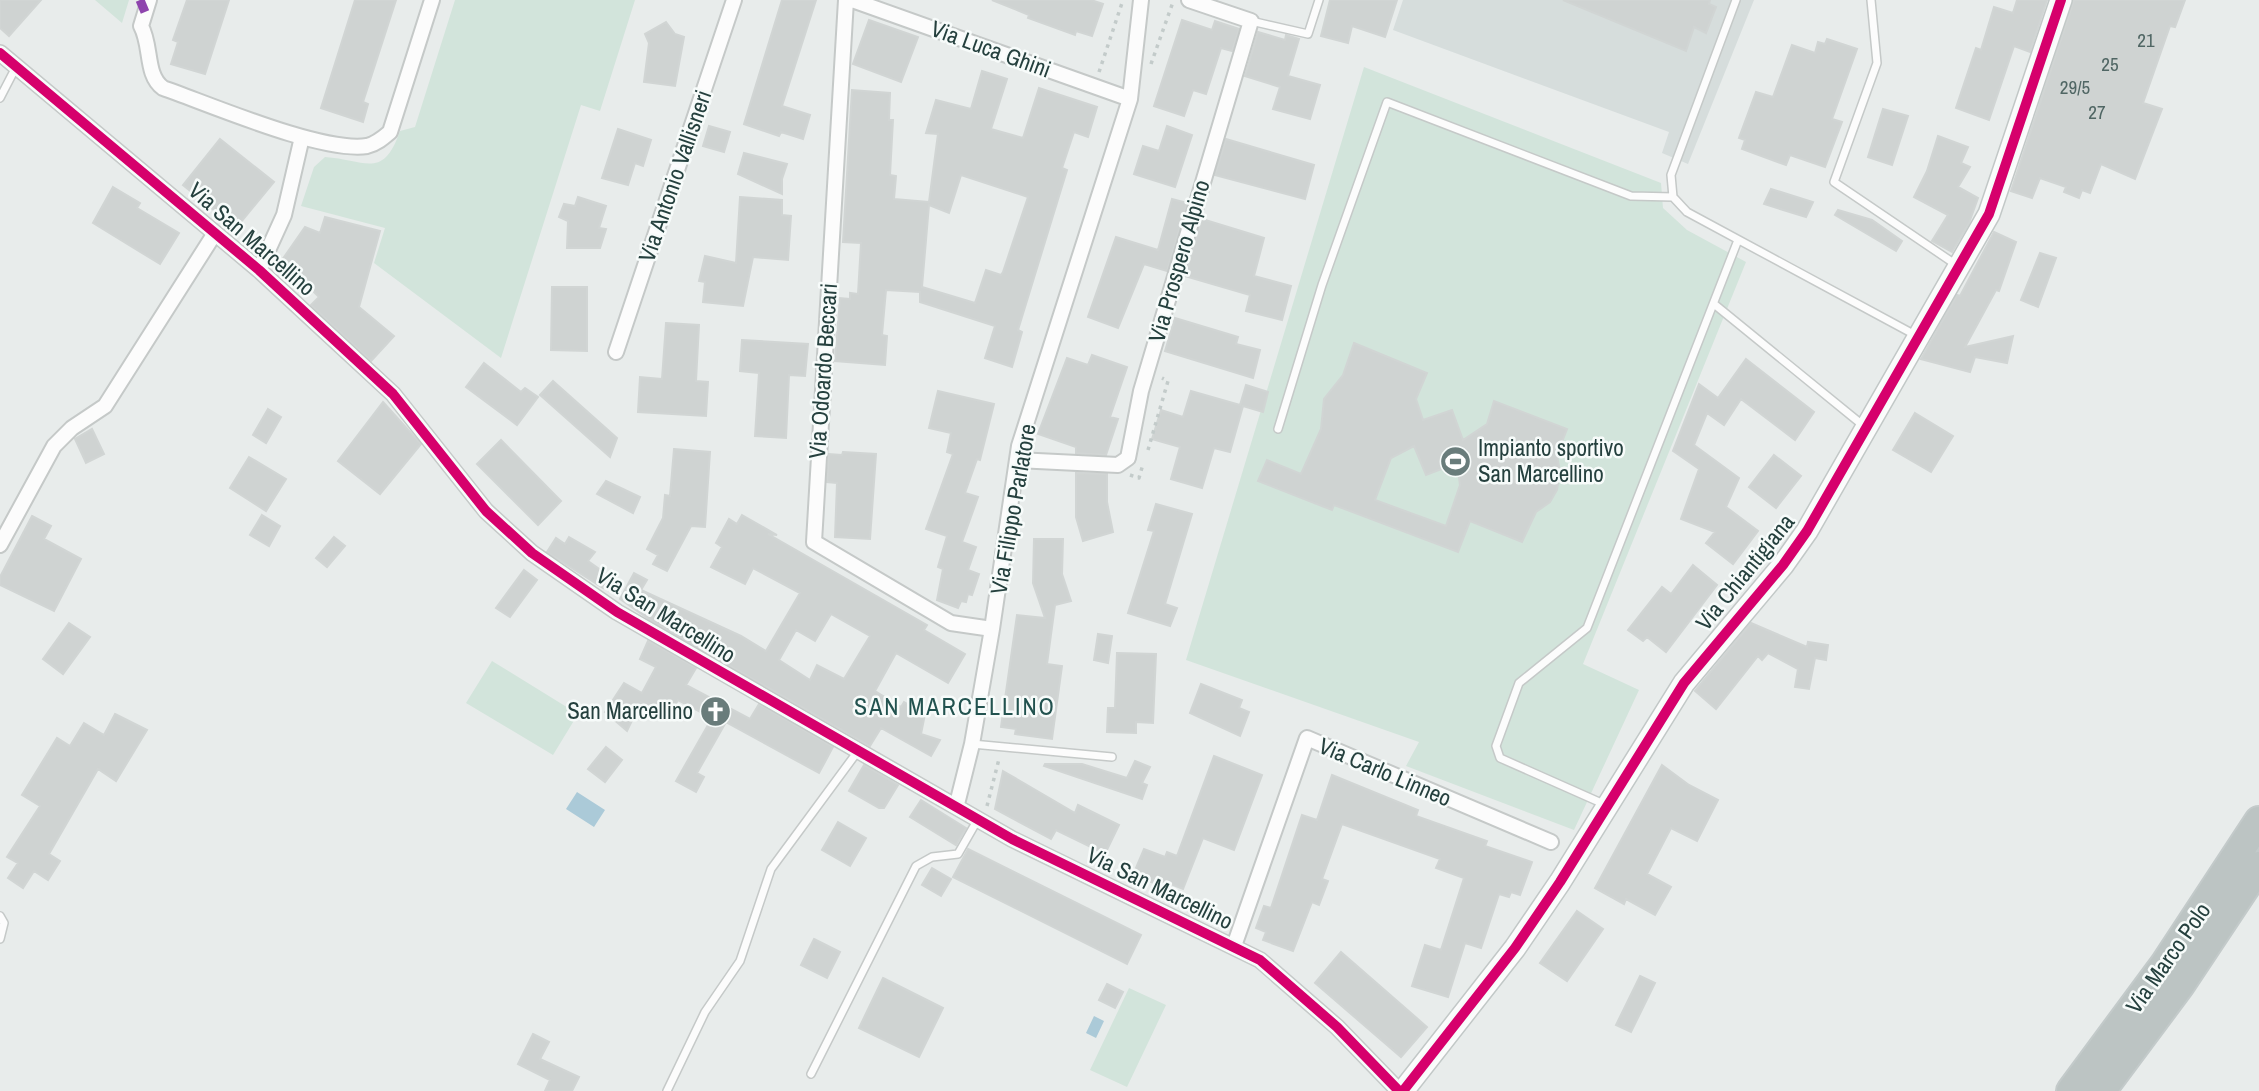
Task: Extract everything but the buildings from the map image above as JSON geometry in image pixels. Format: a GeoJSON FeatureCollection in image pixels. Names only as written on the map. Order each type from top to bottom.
{"type":"FeatureCollection","features":[{"type":"Feature","properties":{"kind":"highway","name":"Via Marco Polo"},"geometry":{"type":"LineString","coordinates":[[2071,1091],[2165,964],[2259,821]]}},
{"type":"Feature","properties":{"kind":"highway","name":"Via Marco Polo"},"geometry":{"type":"LineString","coordinates":[[2101,1091],[2180,985],[2259,866]]}},
{"type":"Feature","properties":{"kind":"street"},"geometry":{"type":"LineString","coordinates":[[149,0],[141,26],[149,40],[156,83],[302,136],[358,146],[374,144],[390,132],[432,0]]}},
{"type":"Feature","properties":{"kind":"street","name":"Via Antonio Vallisneri"},"geometry":{"type":"LineString","coordinates":[[616,352],[734,0]]}},
{"type":"Feature","properties":{"kind":"street","name":"Via Odoardo Beccari"},"geometry":{"type":"LineString","coordinates":[[846,0],[814,542],[951,622],[992,629]]}},
{"type":"Feature","properties":{"kind":"street","name":"Via Luca Ghini"},"geometry":{"type":"LineString","coordinates":[[852,0],[1130,99]]}},
{"type":"Feature","properties":{"kind":"street","name":"Via Filippo Parlatore"},"geometry":{"type":"LineString","coordinates":[[957,804],[972,744],[1017,460],[1130,99],[1141,0]]}},
{"type":"Feature","properties":{"kind":"street"},"geometry":{"type":"LineString","coordinates":[[1189,0],[1251,21]]}},
{"type":"Feature","properties":{"kind":"street","name":"Via Chiantigiana"},"geometry":{"type":"LineString","coordinates":[[1401,1091],[1515,948],[1610,807],[1684,683],[1783,565],[1807,531],[1989,214],[2061,0]]}},
{"type":"Feature","properties":{"kind":"street","name":"Via Prospero Alpino"},"geometry":{"type":"LineString","coordinates":[[1017,460],[1118,465],[1128,458],[1141,391],[1251,21]]}},
{"type":"Feature","properties":{"kind":"street","name":"Via San Marcellino"},"geometry":{"type":"LineString","coordinates":[[0,53],[259,271],[393,394],[486,510],[532,553],[617,612],[859,751],[982,815],[1040,854],[1234,946],[1285,979],[1338,1027],[1401,1091]]}},
{"type":"Feature","properties":{"kind":"street"},"geometry":{"type":"LineString","coordinates":[[259,271],[284,215],[302,136]]}},
{"type":"Feature","properties":{"kind":"street","name":"Via San Marcellino"},"geometry":{"type":"LineString","coordinates":[[0,545],[54,446],[72,428],[105,407],[215,233]]}},
{"type":"Feature","properties":{"kind":"street","name":"Via Carlo Linneo"},"geometry":{"type":"LineString","coordinates":[[1234,946],[1307,738],[1550,842]]}},
{"type":"Feature","properties":{"kind":"lane"},"geometry":{"type":"LineString","coordinates":[[1251,21],[1308,34],[1319,0]]}},
{"type":"Feature","properties":{"kind":"lane"},"geometry":{"type":"LineString","coordinates":[[1736,0],[1671,175],[1673,197],[1688,212],[1918,337]]}},
{"type":"Feature","properties":{"kind":"lane"},"geometry":{"type":"LineString","coordinates":[[1871,0],[1877,63],[1834,182],[1959,266]]}},
{"type":"Feature","properties":{"kind":"lane"},"geometry":{"type":"LineString","coordinates":[[0,98],[16,67]]}},
{"type":"Feature","properties":{"kind":"lane"},"geometry":{"type":"LineString","coordinates":[[1278,429],[1322,285],[1387,102],[1632,196],[1673,197]]}},
{"type":"Feature","properties":{"kind":"lane"},"geometry":{"type":"LineString","coordinates":[[1610,807],[1516,767],[1500,758],[1496,746],[1518,683],[1587,628],[1738,240]]}},
{"type":"Feature","properties":{"kind":"lane"},"geometry":{"type":"LineString","coordinates":[[1714,304],[1866,428]]}},
{"type":"Feature","properties":{"kind":"lane"},"geometry":{"type":"LineString","coordinates":[[972,744],[1112,757]]}},
{"type":"Feature","properties":{"kind":"lane"},"geometry":{"type":"LineString","coordinates":[[667,1091],[705,1012],[740,961],[771,869],[859,751]]}},
{"type":"Feature","properties":{"kind":"lane"},"geometry":{"type":"LineString","coordinates":[[811,1074],[916,866],[932,858],[958,854],[982,815]]}},
{"type":"Feature","properties":{"kind":"lane"},"geometry":{"type":"LineString","coordinates":[[0,916],[4,923],[0,939]]}},
{"type":"Feature","properties":{"kind":"path"},"geometry":{"type":"LineString","coordinates":[[1095,86],[1124,0]]}},
{"type":"Feature","properties":{"kind":"path"},"geometry":{"type":"LineString","coordinates":[[1150,68],[1171,6]]}},
{"type":"Feature","properties":{"kind":"path"},"geometry":{"type":"LineString","coordinates":[[982,815],[1001,747]]}},
{"type":"Feature","properties":{"kind":"shaded area"},"geometry":{"type":"Polygon","coordinates":[[[95,0],[129,0],[122,23],[95,0]]]}},
{"type":"Feature","properties":{"kind":"shaded area"},"geometry":{"type":"Polygon","coordinates":[[[455,0],[635,0],[600,111],[581,105],[501,358],[374,263],[385,228],[301,206],[314,167],[325,157],[372,164],[380,162],[394,146],[400,131],[415,127],[455,0]]]}},
{"type":"Feature","properties":{"kind":"shaded area"},"geometry":{"type":"Polygon","coordinates":[[[1403,0],[1754,0],[1688,164],[1662,153],[1669,132],[1393,30],[1403,0]]]}},
{"type":"Feature","properties":{"kind":"shaded area","name":"Impianto sportivo San Marcellino"},"geometry":{"type":"Polygon","coordinates":[[[1364,67],[1661,183],[1663,208],[1687,230],[1746,262],[1583,664],[1639,690],[1574,830],[1406,766],[1419,742],[1186,660],[1364,67]]]}},
{"type":"Feature","properties":{"kind":"shaded area"},"geometry":{"type":"Polygon","coordinates":[[[492,661],[578,714],[553,755],[466,703],[492,661]]]}},
{"type":"Feature","properties":{"kind":"shaded area"},"geometry":{"type":"Polygon","coordinates":[[[1129,988],[1166,1005],[1127,1087],[1090,1070],[1129,988]]]}},
{"type":"Feature","properties":{"kind":"water"},"geometry":{"type":"Polygon","coordinates":[[[577,792],[605,810],[594,827],[566,809],[577,792]]]}},
{"type":"Feature","properties":{"kind":"water"},"geometry":{"type":"Polygon","coordinates":[[[1094,1016],[1104,1021],[1096,1038],[1086,1033],[1094,1016]]]}},
{"type":"Feature","properties":{"kind":"marked path"},"geometry":{"type":"LineString","coordinates":[[140,0],[145,12]]}},
{"type":"Feature","properties":{"kind":"cycle path"},"geometry":{"type":"LineString","coordinates":[[1403,1091],[1515,948],[1560,882],[1684,683],[1783,565],[1807,531],[1989,214],[2061,0]]}},
{"type":"Feature","properties":{"kind":"cycle path"},"geometry":{"type":"LineString","coordinates":[[0,53],[259,270],[393,394],[486,511],[532,553],[617,612],[1012,839],[1260,960],[1337,1027],[1399,1091]]}},
{"type":"Feature","properties":{"kind":"place","name":"Impianto sportivo San Marcellino"},"geometry":{"type":"Point","coordinates":[1455,461]}},
{"type":"Feature","properties":{"kind":"place","name":"San Marcellino"},"geometry":{"type":"Point","coordinates":[716,711]}},
{"type":"Feature","properties":{"kind":"district","name":"SAN MARCELLINO"},"geometry":{"type":"Point","coordinates":[955,707]}}]}
